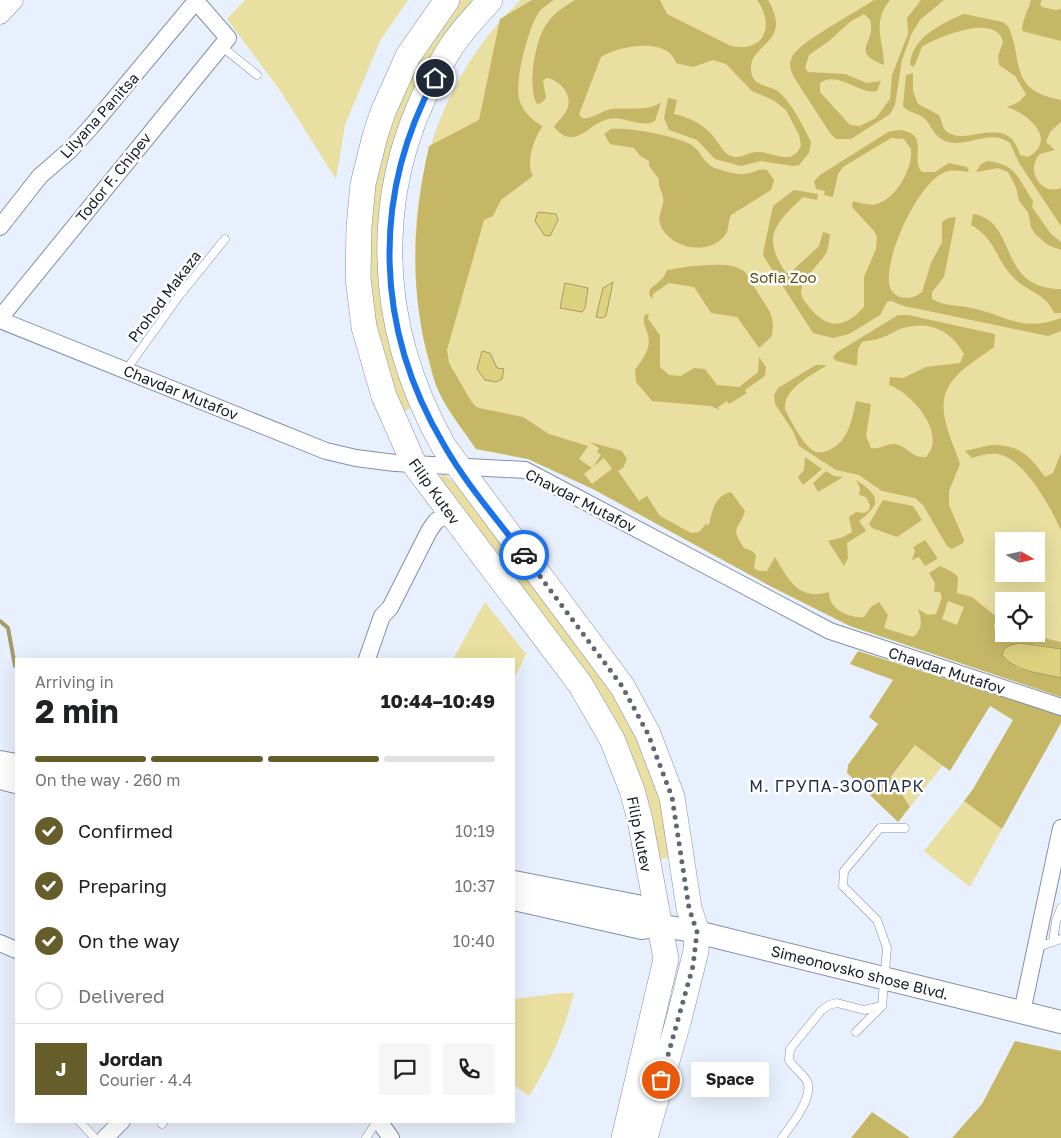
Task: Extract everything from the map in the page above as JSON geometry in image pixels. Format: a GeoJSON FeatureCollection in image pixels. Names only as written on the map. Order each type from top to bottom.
{"type":"FeatureCollection","features":[{"type":"Feature","properties":{"kind":"main road","name":"Filip Kutev"},"geometry":{"type":"LineString","coordinates":[[447,0],[408,56],[383,112],[363,184],[359,227],[358,278],[364,327],[384,396],[414,464],[565,662],[602,720],[632,790],[640,820],[666,959],[624,1138]]}},
{"type":"Feature","properties":{"kind":"main road"},"geometry":{"type":"LineString","coordinates":[[490,0],[452,46],[425,96],[401,158],[390,221],[390,288],[401,346],[429,418],[456,466],[603,659],[641,719],[657,753],[672,797],[679,834],[687,899],[697,932],[693,966],[645,1138]]}},
{"type":"Feature","properties":{"kind":"main road"},"geometry":{"type":"LineString","coordinates":[[0,762],[15,766]]}},
{"type":"Feature","properties":{"kind":"main road"},"geometry":{"type":"LineString","coordinates":[[0,778],[15,782]]}},
{"type":"Feature","properties":{"kind":"main road","name":"Simeonovsko shose Blvd."},"geometry":{"type":"LineString","coordinates":[[515,882],[636,906],[659,925]]}},
{"type":"Feature","properties":{"kind":"main road","name":"Simeonovsko shose Blvd."},"geometry":{"type":"LineString","coordinates":[[515,899],[642,928],[659,925],[697,932],[884,980],[1061,1022]]}},
{"type":"Feature","properties":{"kind":"street"},"geometry":{"type":"LineString","coordinates":[[0,14],[13,0]]}},
{"type":"Feature","properties":{"kind":"street"},"geometry":{"type":"LineString","coordinates":[[196,0],[225,42]]}},
{"type":"Feature","properties":{"kind":"street","name":"Lilyana Panitsa"},"geometry":{"type":"LineString","coordinates":[[0,227],[40,176],[69,152],[92,127],[196,0]]}},
{"type":"Feature","properties":{"kind":"street","name":"Todor F. Chipev"},"geometry":{"type":"LineString","coordinates":[[0,319],[100,192],[225,42]]}},
{"type":"Feature","properties":{"kind":"street","name":"Chavdar Mutafov"},"geometry":{"type":"LineString","coordinates":[[0,319],[314,447],[356,458],[414,464],[525,470],[830,631],[1061,707]]}},
{"type":"Feature","properties":{"kind":"street"},"geometry":{"type":"LineString","coordinates":[[367,658],[382,616],[390,608],[428,532],[436,521],[450,513]]}},
{"type":"Feature","properties":{"kind":"street"},"geometry":{"type":"LineString","coordinates":[[1022,1012],[1061,828]]}},
{"type":"Feature","properties":{"kind":"street"},"geometry":{"type":"LineString","coordinates":[[0,943],[15,950]]}},
{"type":"Feature","properties":{"kind":"street"},"geometry":{"type":"LineString","coordinates":[[105,1138],[120,1123]]}},
{"type":"Feature","properties":{"kind":"street"},"geometry":{"type":"LineString","coordinates":[[380,1123],[391,1138]]}},
{"type":"Feature","properties":{"kind":"lane"},"geometry":{"type":"LineString","coordinates":[[225,42],[258,75]]}},
{"type":"Feature","properties":{"kind":"lane","name":"Prohod Makaza"},"geometry":{"type":"LineString","coordinates":[[126,370],[179,296],[225,239]]}},
{"type":"Feature","properties":{"kind":"lane"},"geometry":{"type":"LineString","coordinates":[[856,1032],[882,1006],[888,948],[877,920],[843,886],[844,871],[880,828],[905,828]]}},
{"type":"Feature","properties":{"kind":"lane"},"geometry":{"type":"LineString","coordinates":[[1035,948],[1057,940],[1056,921],[1061,908]]}},
{"type":"Feature","properties":{"kind":"lane"},"geometry":{"type":"LineString","coordinates":[[782,1138],[800,1112],[808,1092],[806,1080],[789,1060],[790,1049],[829,1005],[837,1003],[864,1010],[882,1006]]}},
{"type":"Feature","properties":{"kind":"lane"},"geometry":{"type":"LineString","coordinates":[[81,1123],[95,1138]]}},
{"type":"Feature","properties":{"kind":"lane"},"geometry":{"type":"LineString","coordinates":[[366,1138],[377,1123]]}},
{"type":"Feature","properties":{"kind":"green space"},"geometry":{"type":"Polygon","coordinates":[[[245,0],[408,0],[380,41],[345,125],[336,179],[281,92],[227,19],[245,0]]]}},
{"type":"Feature","properties":{"kind":"green space"},"geometry":{"type":"Polygon","coordinates":[[[459,0],[478,0],[389,170],[413,407],[401,413],[379,355],[368,283],[369,206],[392,111],[404,84],[459,0]]]}},
{"type":"Feature","properties":{"kind":"green space","name":"Sofia Zoo"},"geometry":{"type":"Polygon","coordinates":[[[521,0],[1061,0],[1061,697],[850,626],[772,587],[593,489],[528,459],[476,449],[451,414],[435,383],[423,337],[415,262],[416,221],[422,180],[433,140],[448,101],[468,65],[492,31],[521,0]]]}},
{"type":"Feature","properties":{"kind":"green space"},"geometry":{"type":"Polygon","coordinates":[[[532,0],[554,0],[539,12],[535,20],[523,54],[519,79],[518,90],[522,106],[532,118],[543,126],[530,158],[533,176],[501,200],[493,216],[484,220],[447,350],[449,363],[476,407],[523,417],[549,434],[588,446],[579,459],[592,468],[584,474],[592,484],[612,469],[604,458],[593,467],[601,455],[597,452],[599,448],[590,442],[622,451],[627,459],[623,468],[618,471],[639,501],[647,496],[660,516],[691,533],[699,532],[706,524],[709,525],[715,504],[721,496],[731,492],[745,511],[736,531],[739,541],[744,548],[756,555],[754,568],[759,571],[767,571],[775,557],[790,581],[802,591],[809,594],[829,592],[832,603],[836,608],[852,616],[864,617],[871,607],[879,602],[888,615],[884,628],[913,637],[919,631],[921,624],[918,609],[928,615],[936,614],[942,597],[940,592],[934,592],[935,583],[929,573],[940,566],[947,569],[958,577],[957,593],[972,597],[995,616],[995,642],[1045,642],[1045,638],[1061,642],[1061,649],[1035,644],[1016,668],[1061,678],[1061,697],[850,626],[772,587],[593,489],[528,459],[476,449],[447,407],[433,376],[418,307],[416,253],[419,199],[429,146],[479,120],[500,19],[532,0]],[[948,601],[942,619],[957,625],[964,607],[948,601]]]}},
{"type":"Feature","properties":{"kind":"green space"},"geometry":{"type":"Polygon","coordinates":[[[575,0],[660,0],[667,14],[731,46],[743,47],[759,41],[764,35],[765,19],[757,0],[768,0],[775,15],[776,26],[773,35],[752,61],[752,76],[758,83],[776,90],[789,103],[811,142],[809,153],[799,165],[793,166],[761,161],[741,166],[715,159],[697,140],[669,130],[664,118],[668,98],[677,100],[674,114],[700,124],[713,136],[728,155],[738,157],[754,152],[763,152],[788,157],[793,156],[801,145],[799,135],[786,110],[773,100],[752,91],[726,64],[713,60],[693,67],[676,63],[672,55],[664,49],[643,46],[619,49],[601,57],[579,114],[582,118],[593,117],[611,109],[644,108],[661,102],[655,121],[644,124],[615,118],[601,122],[575,137],[562,134],[554,127],[567,110],[569,102],[566,92],[560,84],[546,78],[543,81],[546,98],[537,104],[533,87],[534,64],[539,41],[546,25],[555,14],[575,0]]]}},
{"type":"Feature","properties":{"kind":"green space"},"geometry":{"type":"Polygon","coordinates":[[[874,0],[890,0],[884,9],[880,25],[884,65],[873,60],[866,51],[871,28],[870,20],[864,14],[851,21],[829,41],[809,55],[805,68],[808,72],[845,74],[867,83],[881,81],[877,91],[863,90],[834,79],[820,83],[820,92],[850,125],[860,126],[876,118],[890,99],[892,75],[908,34],[907,18],[921,0],[944,0],[920,20],[911,35],[902,60],[895,105],[890,114],[851,139],[836,139],[830,133],[795,79],[790,63],[792,57],[806,43],[874,0]]]}},
{"type":"Feature","properties":{"kind":"green space"},"geometry":{"type":"Polygon","coordinates":[[[1031,0],[1042,0],[1040,4],[1042,7],[1055,10],[1061,9],[1061,41],[1022,31],[1031,0]]]}},
{"type":"Feature","properties":{"kind":"green space"},"geometry":{"type":"Polygon","coordinates":[[[964,14],[1003,22],[1008,26],[1013,39],[1020,72],[1025,81],[1032,89],[1061,100],[1061,122],[1050,132],[1046,142],[1055,150],[1040,154],[1034,167],[1037,180],[1041,185],[1053,189],[1061,188],[1061,226],[1019,163],[1010,143],[993,137],[951,143],[937,135],[923,117],[907,110],[903,106],[906,75],[913,73],[913,91],[918,104],[939,115],[947,132],[965,136],[997,132],[1006,135],[1014,142],[1020,155],[1028,157],[1037,150],[1041,142],[1037,128],[1023,115],[1007,107],[1019,102],[1026,94],[1015,76],[999,65],[998,56],[1003,42],[998,33],[990,29],[979,28],[953,33],[922,47],[914,67],[910,65],[912,55],[922,39],[946,22],[964,14]]]}},
{"type":"Feature","properties":{"kind":"green space"},"geometry":{"type":"Polygon","coordinates":[[[611,129],[629,129],[653,133],[686,142],[693,146],[711,166],[726,171],[742,174],[767,170],[774,180],[771,190],[731,215],[727,232],[719,241],[710,246],[700,248],[681,244],[665,233],[660,224],[659,217],[663,197],[659,187],[659,179],[649,166],[649,161],[640,156],[634,148],[610,144],[604,134],[611,129]]]}},
{"type":"Feature","properties":{"kind":"green space"},"geometry":{"type":"Polygon","coordinates":[[[898,130],[908,132],[917,141],[918,160],[922,172],[935,172],[949,163],[967,167],[969,172],[952,171],[943,173],[933,180],[913,207],[896,243],[891,260],[889,275],[892,292],[900,297],[909,298],[922,292],[931,263],[942,242],[942,222],[948,218],[956,217],[944,277],[932,292],[932,299],[941,303],[984,311],[1024,323],[1035,324],[1061,318],[1061,331],[1048,336],[904,306],[891,301],[887,302],[880,315],[849,334],[833,338],[813,333],[764,257],[763,253],[773,206],[794,190],[818,194],[817,200],[803,197],[785,215],[775,231],[774,249],[786,273],[790,273],[819,246],[823,232],[830,234],[826,253],[808,276],[802,287],[801,294],[810,308],[823,320],[837,324],[850,319],[864,307],[864,277],[876,249],[877,237],[874,231],[852,207],[853,201],[874,205],[891,196],[906,173],[911,157],[911,149],[904,139],[891,138],[843,167],[838,174],[833,197],[824,195],[825,191],[816,189],[814,181],[820,175],[888,132],[898,130]]]}},
{"type":"Feature","properties":{"kind":"green space"},"geometry":{"type":"Polygon","coordinates":[[[988,161],[1005,166],[1016,174],[1033,201],[1032,207],[1051,234],[1061,242],[1061,250],[1048,245],[1035,234],[1031,227],[1028,212],[1019,201],[1016,187],[1008,172],[998,168],[976,172],[981,164],[988,161]]]}},
{"type":"Feature","properties":{"kind":"green space"},"geometry":{"type":"Polygon","coordinates":[[[973,214],[987,219],[997,229],[1017,267],[1026,278],[1040,286],[1061,289],[1061,313],[1054,313],[1046,301],[1013,277],[991,243],[971,225],[973,214]]]}},
{"type":"Feature","properties":{"kind":"green space"},"geometry":{"type":"Polygon","coordinates":[[[727,265],[745,272],[770,312],[773,323],[772,336],[759,348],[737,317],[711,313],[694,287],[669,283],[653,294],[652,299],[649,294],[650,289],[663,278],[667,270],[692,266],[727,265]]]}},
{"type":"Feature","properties":{"kind":"green space"},"geometry":{"type":"Polygon","coordinates":[[[649,313],[648,319],[660,335],[660,367],[669,375],[681,376],[694,368],[705,369],[717,385],[739,387],[758,372],[759,357],[766,367],[765,376],[745,390],[747,393],[729,404],[727,401],[718,407],[719,410],[711,406],[652,401],[636,382],[635,370],[648,348],[649,338],[644,324],[644,316],[649,313]]]}},
{"type":"Feature","properties":{"kind":"green space"},"geometry":{"type":"Polygon","coordinates":[[[898,315],[908,315],[995,334],[994,347],[962,370],[948,388],[944,399],[947,427],[960,464],[949,491],[949,505],[964,540],[963,543],[952,549],[947,546],[923,505],[915,498],[882,491],[859,475],[836,470],[799,446],[793,431],[775,404],[774,395],[778,388],[816,365],[827,365],[799,383],[788,395],[786,402],[785,410],[800,436],[813,451],[824,452],[841,442],[848,430],[856,401],[871,404],[866,436],[871,448],[895,444],[917,456],[926,457],[932,448],[933,437],[930,426],[924,415],[907,396],[889,385],[890,377],[903,378],[926,367],[960,363],[964,354],[953,339],[939,329],[922,325],[913,326],[900,329],[876,340],[862,342],[858,349],[857,366],[837,361],[833,358],[836,353],[898,315]]]}},
{"type":"Feature","properties":{"kind":"green space"},"geometry":{"type":"Polygon","coordinates":[[[991,445],[1001,445],[1017,449],[1029,457],[1045,477],[1053,473],[1061,453],[1061,530],[1044,497],[1018,465],[998,454],[985,454],[972,458],[965,451],[991,445]]]}},
{"type":"Feature","properties":{"kind":"green space"},"geometry":{"type":"Polygon","coordinates":[[[805,457],[822,469],[803,485],[798,477],[804,470],[805,457]]]}},
{"type":"Feature","properties":{"kind":"green space"},"geometry":{"type":"Polygon","coordinates":[[[826,471],[834,476],[843,477],[818,492],[813,483],[826,471]]]}},
{"type":"Feature","properties":{"kind":"green space"},"geometry":{"type":"Polygon","coordinates":[[[441,475],[445,475],[459,487],[616,693],[654,770],[673,857],[656,859],[644,797],[439,480],[441,475]]]}},
{"type":"Feature","properties":{"kind":"green space"},"geometry":{"type":"Polygon","coordinates":[[[856,480],[870,490],[875,499],[875,504],[867,515],[859,521],[866,531],[847,543],[848,558],[844,566],[828,541],[843,537],[852,532],[849,517],[856,512],[864,513],[869,510],[870,505],[866,497],[859,495],[860,488],[856,480]]]}},
{"type":"Feature","properties":{"kind":"green space"},"geometry":{"type":"Polygon","coordinates":[[[883,500],[913,506],[922,520],[897,537],[872,528],[869,524],[883,500]]]}},
{"type":"Feature","properties":{"kind":"green space"},"geometry":{"type":"Polygon","coordinates":[[[925,540],[937,559],[925,566],[919,557],[912,560],[915,551],[913,547],[925,540]]]}},
{"type":"Feature","properties":{"kind":"green space"},"geometry":{"type":"Polygon","coordinates":[[[485,602],[526,654],[515,677],[515,658],[454,658],[485,602]]]}},
{"type":"Feature","properties":{"kind":"green space"},"geometry":{"type":"Polygon","coordinates":[[[858,651],[1061,715],[1061,723],[1002,829],[964,801],[1013,720],[990,706],[950,771],[915,745],[891,777],[910,807],[898,822],[847,773],[848,765],[878,724],[869,717],[893,680],[850,664],[858,651]]]}},
{"type":"Feature","properties":{"kind":"green space"},"geometry":{"type":"Polygon","coordinates":[[[916,744],[943,765],[910,807],[891,778],[916,744]]]}},
{"type":"Feature","properties":{"kind":"green space"},"geometry":{"type":"Polygon","coordinates":[[[964,801],[1002,829],[970,887],[924,851],[964,801]]]}},
{"type":"Feature","properties":{"kind":"green space"},"geometry":{"type":"Polygon","coordinates":[[[574,993],[556,1047],[529,1096],[515,1086],[515,999],[574,993]]]}},
{"type":"Feature","properties":{"kind":"green space"},"geometry":{"type":"Polygon","coordinates":[[[1015,1041],[1061,1051],[1061,1138],[952,1138],[982,1104],[1015,1041]]]}},
{"type":"Feature","properties":{"kind":"green space"},"geometry":{"type":"Polygon","coordinates":[[[872,1112],[910,1138],[851,1138],[872,1112]]]}},
{"type":"Feature","properties":{"kind":"shaded area"},"geometry":{"type":"Polygon","coordinates":[[[538,212],[556,214],[558,220],[550,236],[544,235],[535,221],[538,212]]]}},
{"type":"Feature","properties":{"kind":"shaded area"},"geometry":{"type":"Polygon","coordinates":[[[613,282],[606,316],[602,318],[596,317],[603,288],[613,282]]]}},
{"type":"Feature","properties":{"kind":"shaded area"},"geometry":{"type":"Polygon","coordinates":[[[565,283],[588,288],[585,308],[582,312],[560,308],[565,283]]]}},
{"type":"Feature","properties":{"kind":"shaded area"},"geometry":{"type":"Polygon","coordinates":[[[482,351],[490,353],[497,368],[504,369],[502,379],[496,382],[485,380],[477,369],[482,351]]]}},
{"type":"Feature","properties":{"kind":"shaded area"},"geometry":{"type":"Polygon","coordinates":[[[1020,643],[1061,649],[1061,678],[1021,668],[1007,661],[1002,655],[1006,647],[1020,643]]]}},
{"type":"Feature","properties":{"kind":"waterway"},"geometry":{"type":"LineString","coordinates":[[0,621],[8,628],[15,666]]}},
{"type":"Feature","properties":{"kind":"way so far"},"geometry":{"type":"LineString","coordinates":[[524,555],[576,621],[622,686],[657,753],[672,797],[676,813],[689,908],[697,932],[693,966],[661,1080]]}},
{"type":"Feature","properties":{"kind":"place","name":"Space"},"geometry":{"type":"Point","coordinates":[661,1080]}},
{"type":"Feature","properties":{"kind":"district","name":"М. ГРУПА-ЗООПАРК"},"geometry":{"type":"Point","coordinates":[837,786]}},
{"type":"Feature","properties":{"kind":"route"},"geometry":{"type":"LineString","coordinates":[[435,78],[425,96],[413,126],[401,158],[396,180],[392,203],[389,267],[393,309],[408,368],[432,425],[456,466],[524,555]]}}]}
